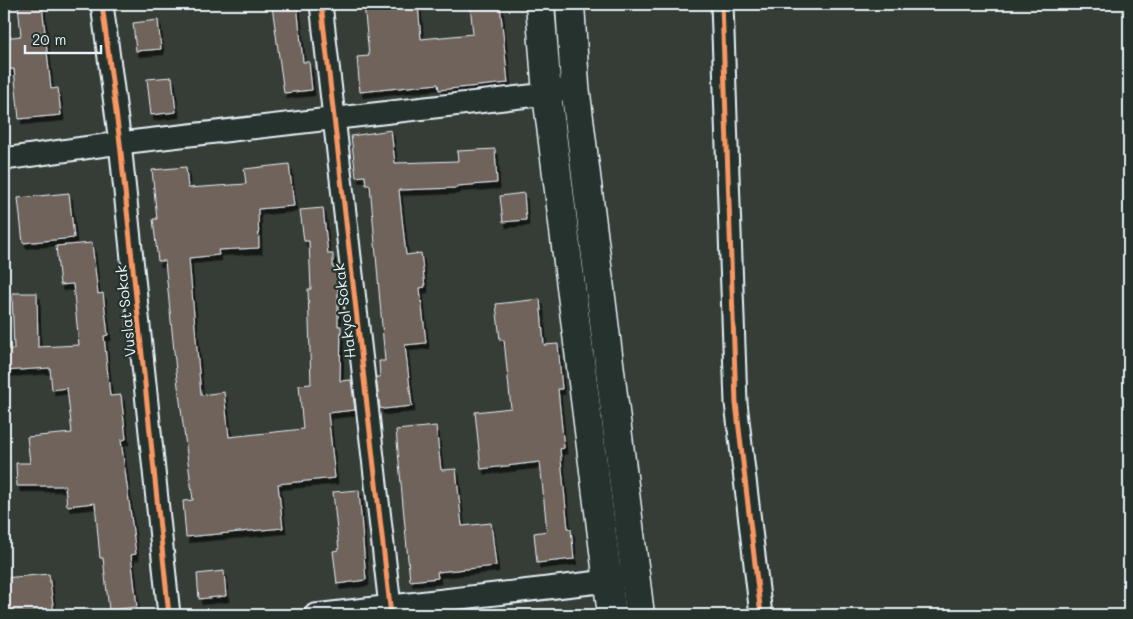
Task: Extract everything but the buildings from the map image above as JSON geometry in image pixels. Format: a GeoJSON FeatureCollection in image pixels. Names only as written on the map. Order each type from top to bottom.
{"type":"FeatureCollection","features":[{"type":"Feature","properties":{"kind":"main road"},"geometry":{"type":"LineString","coordinates":[[540,4],[547,94],[612,615]]}},
{"type":"Feature","properties":{"kind":"main road"},"geometry":{"type":"LineString","coordinates":[[570,4],[575,86],[640,615]]}},
{"type":"Feature","properties":{"kind":"street","name":"Vuslat Sokak"},"geometry":{"type":"LineString","coordinates":[[102,4],[120,143],[169,615]]}},
{"type":"Feature","properties":{"kind":"street","name":"Hakyol Sokak"},"geometry":{"type":"LineString","coordinates":[[321,4],[391,611]]}},
{"type":"Feature","properties":{"kind":"street"},"geometry":{"type":"LineString","coordinates":[[722,4],[736,403],[761,615]]}},
{"type":"Feature","properties":{"kind":"street"},"geometry":{"type":"LineString","coordinates":[[4,159],[120,143],[547,94],[575,86]]}},
{"type":"Feature","properties":{"kind":"street"},"geometry":{"type":"LineString","coordinates":[[315,615],[391,611],[608,581],[635,573]]}},
{"type":"Feature","properties":{"kind":"cycle path"},"geometry":{"type":"LineString","coordinates":[[102,4],[120,143],[169,615]]}},
{"type":"Feature","properties":{"kind":"cycle path"},"geometry":{"type":"LineString","coordinates":[[321,4],[391,615]]}},
{"type":"Feature","properties":{"kind":"cycle path"},"geometry":{"type":"LineString","coordinates":[[722,4],[736,403],[761,615]]}}]}
